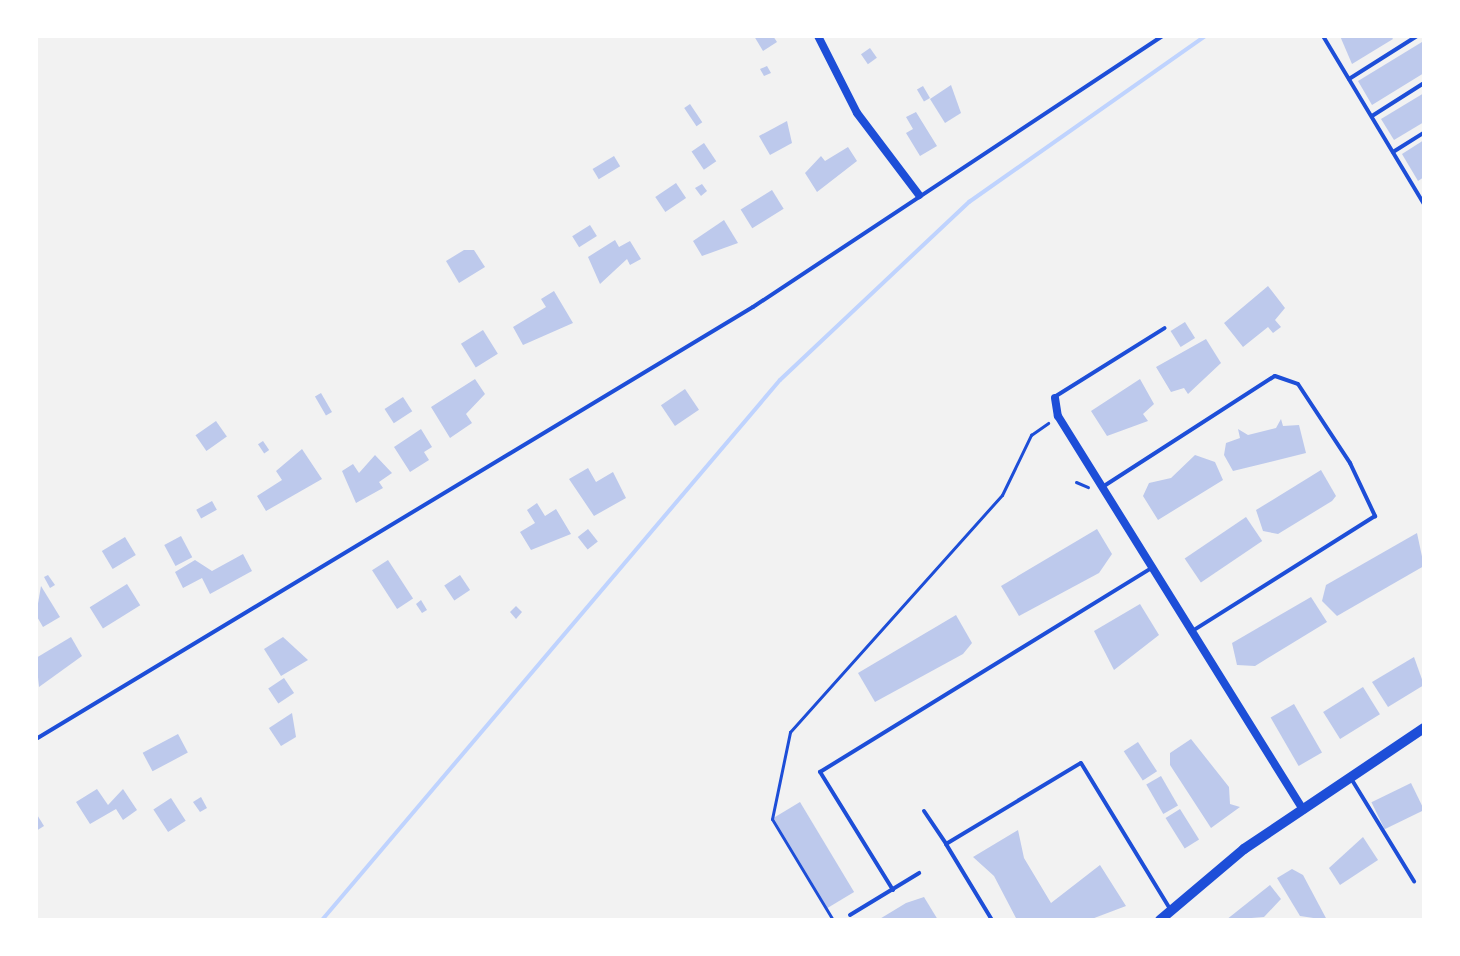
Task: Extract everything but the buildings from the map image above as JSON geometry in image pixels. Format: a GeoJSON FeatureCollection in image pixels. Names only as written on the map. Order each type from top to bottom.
{"type":"FeatureCollection","features":[{"type":"Feature","properties":{"kind":"street"},"geometry":{"type":"LineString","coordinates":[[818,36],[857,113],[919,195]]}},
{"type":"Feature","properties":{"kind":"street"},"geometry":{"type":"LineString","coordinates":[[1055,398],[1058,416],[1303,810]]}},
{"type":"Feature","properties":{"kind":"street"},"geometry":{"type":"LineString","coordinates":[[1160,920],[1170,909],[1303,810],[1424,728]]}},
{"type":"Feature","properties":{"kind":"lane"},"geometry":{"type":"LineString","coordinates":[[36,739],[753,307],[1163,36]]}},
{"type":"Feature","properties":{"kind":"lane"},"geometry":{"type":"LineString","coordinates":[[1323,36],[1424,204]]}},
{"type":"Feature","properties":{"kind":"lane"},"geometry":{"type":"LineString","coordinates":[[1349,79],[1417,36]]}},
{"type":"Feature","properties":{"kind":"lane"},"geometry":{"type":"LineString","coordinates":[[1371,116],[1424,83]]}},
{"type":"Feature","properties":{"kind":"lane"},"geometry":{"type":"LineString","coordinates":[[1393,152],[1424,133]]}},
{"type":"Feature","properties":{"kind":"lane"},"geometry":{"type":"LineString","coordinates":[[1417,192],[1424,188]]}},
{"type":"Feature","properties":{"kind":"lane"},"geometry":{"type":"LineString","coordinates":[[1055,398],[1165,328]]}},
{"type":"Feature","properties":{"kind":"lane"},"geometry":{"type":"LineString","coordinates":[[1102,488],[1275,376],[1298,384],[1350,463],[1375,516],[1190,632]]}},
{"type":"Feature","properties":{"kind":"lane"},"geometry":{"type":"LineString","coordinates":[[893,890],[820,772],[1151,568]]}},
{"type":"Feature","properties":{"kind":"lane"},"geometry":{"type":"LineString","coordinates":[[946,844],[1081,763],[1170,909]]}},
{"type":"Feature","properties":{"kind":"lane"},"geometry":{"type":"LineString","coordinates":[[1351,778],[1414,881]]}},
{"type":"Feature","properties":{"kind":"lane"},"geometry":{"type":"LineString","coordinates":[[924,811],[992,920]]}},
{"type":"Feature","properties":{"kind":"lane"},"geometry":{"type":"LineString","coordinates":[[850,915],[919,873]]}},
{"type":"Feature","properties":{"kind":"path"},"geometry":{"type":"LineString","coordinates":[[833,920],[772,819],[790,732],[1002,495],[1031,435],[1058,416]]}},
{"type":"Feature","properties":{"kind":"waterway"},"geometry":{"type":"LineString","coordinates":[[322,920],[780,380],[969,202],[1205,36]]}}]}
